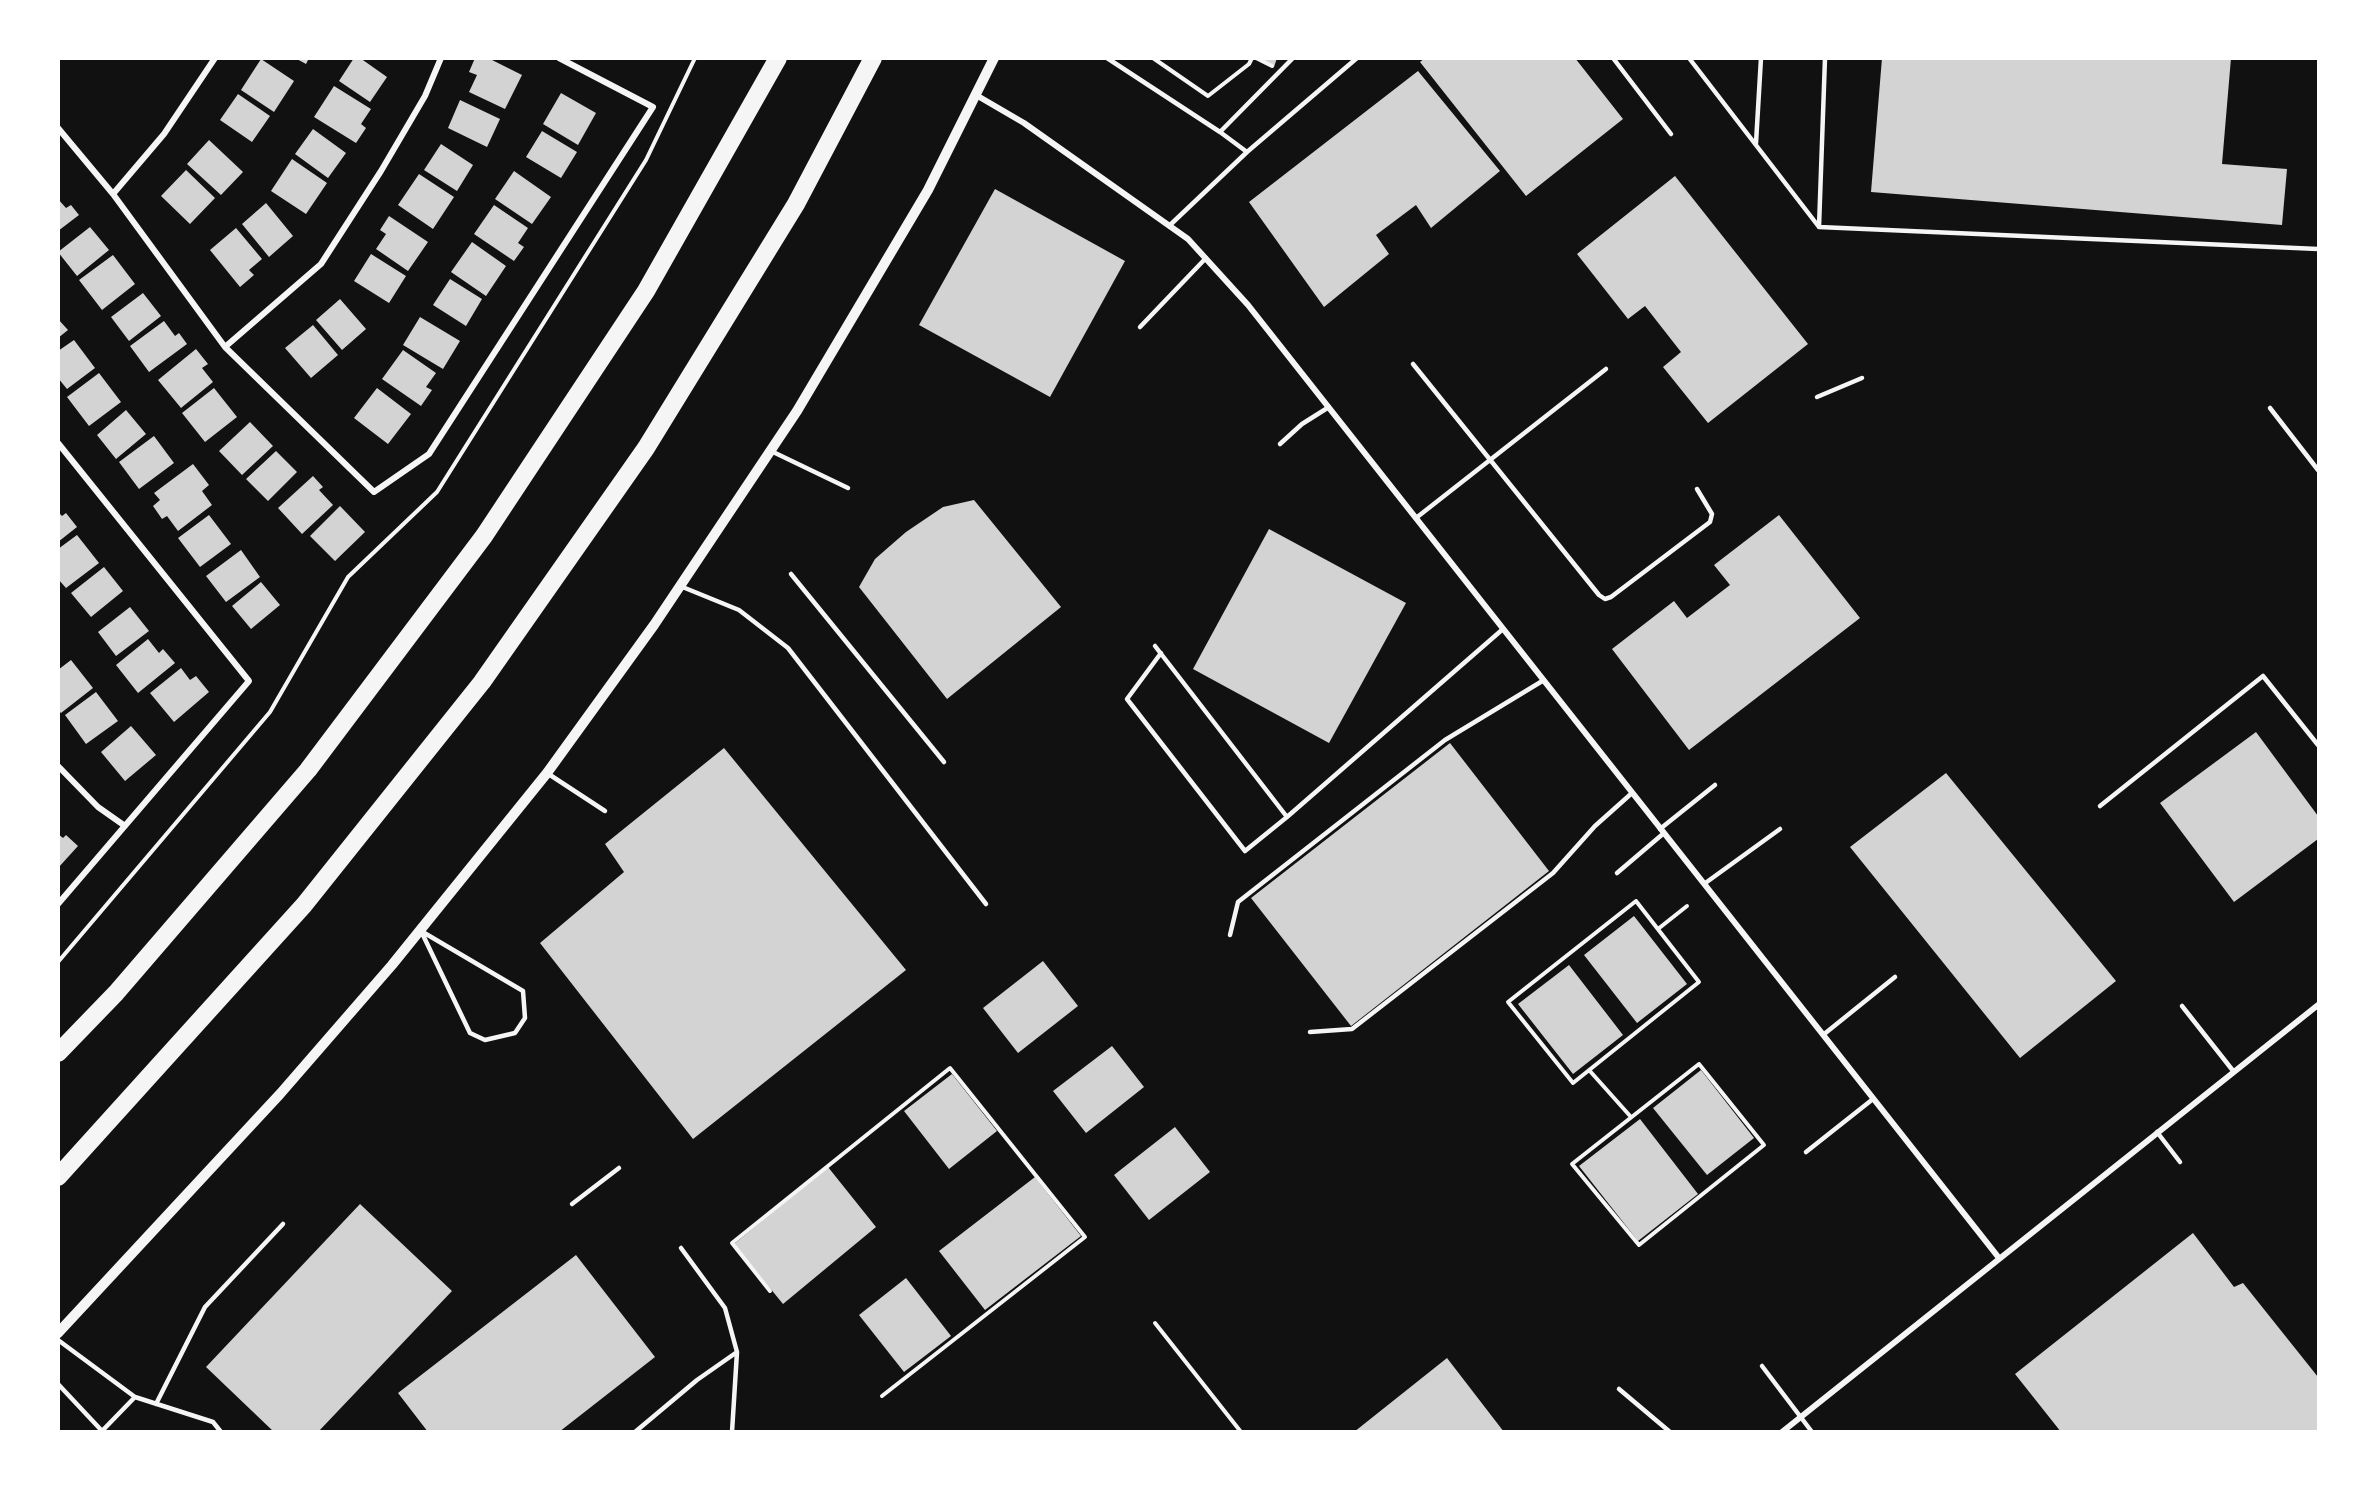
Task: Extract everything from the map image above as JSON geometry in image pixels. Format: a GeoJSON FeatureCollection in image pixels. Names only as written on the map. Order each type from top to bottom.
{"type":"FeatureCollection","features":[{"type":"Feature","properties":{"kind":"highway"},"geometry":{"type":"LineString","coordinates":[[58,1053],[116,993],[308,770],[484,536],[646,291],[778,58]]}},
{"type":"Feature","properties":{"kind":"highway"},"geometry":{"type":"LineString","coordinates":[[58,1177],[304,905],[482,682],[646,448],[796,204],[873,58]]}},
{"type":"Feature","properties":{"kind":"street"},"geometry":{"type":"LineString","coordinates":[[113,194],[164,134],[216,58]]}},
{"type":"Feature","properties":{"kind":"street"},"geometry":{"type":"LineString","coordinates":[[225,347],[321,264],[425,96],[441,58]]}},
{"type":"Feature","properties":{"kind":"street"},"geometry":{"type":"LineString","coordinates":[[58,128],[113,194],[225,347],[374,492],[429,454],[653,107],[560,58]]}},
{"type":"Feature","properties":{"kind":"street"},"geometry":{"type":"LineString","coordinates":[[58,1333],[280,1094],[421,931],[547,773],[680,586],[771,451],[886,265],[928,190],[994,58]]}},
{"type":"Feature","properties":{"kind":"street"},"geometry":{"type":"LineString","coordinates":[[976,95],[1024,123],[1188,239],[1248,304],[1998,1258]]}},
{"type":"Feature","properties":{"kind":"street"},"geometry":{"type":"LineString","coordinates":[[58,443],[249,681],[58,904]]}},
{"type":"Feature","properties":{"kind":"street"},"geometry":{"type":"LineString","coordinates":[[58,766],[98,807],[125,826]]}},
{"type":"Feature","properties":{"kind":"street"},"geometry":{"type":"LineString","coordinates":[[1782,1431],[2319,1005]]}},
{"type":"Feature","properties":{"kind":"lane"},"geometry":{"type":"LineString","coordinates":[[1107,58],[1247,152]]}},
{"type":"Feature","properties":{"kind":"lane"},"geometry":{"type":"LineString","coordinates":[[1220,132],[1293,58]]}},
{"type":"Feature","properties":{"kind":"lane"},"geometry":{"type":"LineString","coordinates":[[1169,225],[1247,152],[1357,58]]}},
{"type":"Feature","properties":{"kind":"lane"},"geometry":{"type":"LineString","coordinates":[[1613,58],[1671,134]]}},
{"type":"Feature","properties":{"kind":"lane"},"geometry":{"type":"LineString","coordinates":[[1689,58],[1819,226],[2319,249]]}},
{"type":"Feature","properties":{"kind":"lane"},"geometry":{"type":"LineString","coordinates":[[1755,144],[1761,58]]}},
{"type":"Feature","properties":{"kind":"lane"},"geometry":{"type":"LineString","coordinates":[[1819,226],[1825,58]]}},
{"type":"Feature","properties":{"kind":"lane"},"geometry":{"type":"LineString","coordinates":[[1140,327],[1206,258]]}},
{"type":"Feature","properties":{"kind":"lane"},"geometry":{"type":"LineString","coordinates":[[1413,364],[1599,595],[1605,599],[1611,597],[1710,522],[1712,514],[1697,489]]}},
{"type":"Feature","properties":{"kind":"lane"},"geometry":{"type":"LineString","coordinates":[[1416,518],[1606,369]]}},
{"type":"Feature","properties":{"kind":"lane"},"geometry":{"type":"LineString","coordinates":[[1817,397],[1862,378]]}},
{"type":"Feature","properties":{"kind":"lane"},"geometry":{"type":"LineString","coordinates":[[1280,444],[1302,424],[1329,407]]}},
{"type":"Feature","properties":{"kind":"lane"},"geometry":{"type":"LineString","coordinates":[[2270,408],[2319,470]]}},
{"type":"Feature","properties":{"kind":"lane"},"geometry":{"type":"LineString","coordinates":[[771,451],[849,488]]}},
{"type":"Feature","properties":{"kind":"lane"},"geometry":{"type":"LineString","coordinates":[[791,574],[944,762]]}},
{"type":"Feature","properties":{"kind":"lane"},"geometry":{"type":"LineString","coordinates":[[680,586],[739,610],[788,648],[986,904]]}},
{"type":"Feature","properties":{"kind":"lane"},"geometry":{"type":"LineString","coordinates":[[1161,653],[1127,699],[1245,851],[1503,629]]}},
{"type":"Feature","properties":{"kind":"lane"},"geometry":{"type":"LineString","coordinates":[[1155,645],[1287,817]]}},
{"type":"Feature","properties":{"kind":"lane"},"geometry":{"type":"LineString","coordinates":[[2100,806],[2263,676],[2319,745]]}},
{"type":"Feature","properties":{"kind":"lane"},"geometry":{"type":"LineString","coordinates":[[1230,935],[1238,902],[1445,740],[1544,680]]}},
{"type":"Feature","properties":{"kind":"lane"},"geometry":{"type":"LineString","coordinates":[[547,773],[605,811]]}},
{"type":"Feature","properties":{"kind":"lane"},"geometry":{"type":"LineString","coordinates":[[1617,873],[1715,785]]}},
{"type":"Feature","properties":{"kind":"lane"},"geometry":{"type":"LineString","coordinates":[[1310,1032],[1352,1029],[1553,873],[1595,826],[1632,793]]}},
{"type":"Feature","properties":{"kind":"lane"},"geometry":{"type":"LineString","coordinates":[[1704,884],[1780,829]]}},
{"type":"Feature","properties":{"kind":"lane"},"geometry":{"type":"LineString","coordinates":[[421,931],[523,991],[525,1018],[514,1033],[485,1040],[470,1033],[421,931]]}},
{"type":"Feature","properties":{"kind":"lane"},"geometry":{"type":"LineString","coordinates":[[1823,1035],[1895,977]]}},
{"type":"Feature","properties":{"kind":"lane"},"geometry":{"type":"LineString","coordinates":[[2182,1006],[2234,1072]]}},
{"type":"Feature","properties":{"kind":"lane"},"geometry":{"type":"LineString","coordinates":[[1806,1152],[1873,1099]]}},
{"type":"Feature","properties":{"kind":"lane"},"geometry":{"type":"LineString","coordinates":[[2157,1132],[2180,1162]]}},
{"type":"Feature","properties":{"kind":"lane"},"geometry":{"type":"LineString","coordinates":[[572,1204],[619,1168]]}},
{"type":"Feature","properties":{"kind":"lane"},"geometry":{"type":"LineString","coordinates":[[156,1404],[205,1307],[284,1224]]}},
{"type":"Feature","properties":{"kind":"lane"},"geometry":{"type":"LineString","coordinates":[[681,1248],[725,1308],[737,1352],[732,1431]]}},
{"type":"Feature","properties":{"kind":"lane"},"geometry":{"type":"LineString","coordinates":[[58,1340],[135,1397],[213,1422],[221,1431]]}},
{"type":"Feature","properties":{"kind":"lane"},"geometry":{"type":"LineString","coordinates":[[635,1431],[697,1380],[737,1352]]}},
{"type":"Feature","properties":{"kind":"lane"},"geometry":{"type":"LineString","coordinates":[[1762,1366],[1812,1431]]}},
{"type":"Feature","properties":{"kind":"lane"},"geometry":{"type":"LineString","coordinates":[[58,1384],[103,1431],[135,1397]]}},
{"type":"Feature","properties":{"kind":"lane"},"geometry":{"type":"LineString","coordinates":[[1619,1389],[1670,1431]]}},
{"type":"Feature","properties":{"kind":"path"},"geometry":{"type":"LineString","coordinates":[[58,962],[270,712],[348,578],[436,492],[646,160],[695,58]]}},
{"type":"Feature","properties":{"kind":"path"},"geometry":{"type":"LineString","coordinates":[[1153,58],[1208,96],[1249,64],[1252,58]]}},
{"type":"Feature","properties":{"kind":"path"},"geometry":{"type":"LineString","coordinates":[[1636,901],[1658,929],[1699,982],[1573,1083],[1508,1002],[1636,901]]}},
{"type":"Feature","properties":{"kind":"path"},"geometry":{"type":"LineString","coordinates":[[1658,929],[1687,906]]}},
{"type":"Feature","properties":{"kind":"path"},"geometry":{"type":"LineString","coordinates":[[1699,1064],[1764,1145],[1639,1245],[1572,1164],[1631,1117],[1699,1064]]}},
{"type":"Feature","properties":{"kind":"path"},"geometry":{"type":"LineString","coordinates":[[770,1291],[732,1243],[950,1068],[1085,1237],[882,1396]]}},
{"type":"Feature","properties":{"kind":"path"},"geometry":{"type":"LineString","coordinates":[[1589,1070],[1631,1117]]}},
{"type":"Feature","properties":{"kind":"path"},"geometry":{"type":"LineString","coordinates":[[1155,1323],[1241,1431]]}},
{"type":"Feature","properties":{"kind":"building"},"geometry":{"type":"Polygon","coordinates":[[[295,58],[309,58],[306,64],[295,58]]]}},
{"type":"Feature","properties":{"kind":"building"},"geometry":{"type":"Polygon","coordinates":[[[354,58],[360,58],[387,77],[370,102],[339,81],[354,58]]]}},
{"type":"Feature","properties":{"kind":"building"},"geometry":{"type":"Polygon","coordinates":[[[475,58],[488,58],[522,75],[505,109],[469,92],[477,75],[469,72],[475,58]]]}},
{"type":"Feature","properties":{"kind":"building"},"geometry":{"type":"Polygon","coordinates":[[[1255,58],[1277,58],[1274,67],[1255,58]]]}},
{"type":"Feature","properties":{"kind":"building"},"geometry":{"type":"Polygon","coordinates":[[[1425,58],[1575,58],[1623,119],[1526,196],[1420,62],[1425,58]]]}},
{"type":"Feature","properties":{"kind":"building"},"geometry":{"type":"Polygon","coordinates":[[[1882,58],[2231,58],[2222,164],[2287,169],[2282,225],[1871,192],[1882,58]]]}},
{"type":"Feature","properties":{"kind":"building"},"geometry":{"type":"Polygon","coordinates":[[[261,59],[294,81],[274,112],[241,90],[261,59]]]}},
{"type":"Feature","properties":{"kind":"building"},"geometry":{"type":"Polygon","coordinates":[[[1418,71],[1500,171],[1431,228],[1416,205],[1376,235],[1389,254],[1324,307],[1249,202],[1418,71]]]}},
{"type":"Feature","properties":{"kind":"building"},"geometry":{"type":"Polygon","coordinates":[[[334,86],[371,109],[361,124],[366,128],[356,143],[314,117],[334,86]]]}},
{"type":"Feature","properties":{"kind":"building"},"geometry":{"type":"Polygon","coordinates":[[[561,93],[596,113],[578,145],[543,124],[561,93]]]}},
{"type":"Feature","properties":{"kind":"building"},"geometry":{"type":"Polygon","coordinates":[[[238,94],[270,116],[252,142],[220,120],[238,94]]]}},
{"type":"Feature","properties":{"kind":"building"},"geometry":{"type":"Polygon","coordinates":[[[460,100],[500,119],[487,147],[448,128],[460,100]]]}},
{"type":"Feature","properties":{"kind":"building"},"geometry":{"type":"Polygon","coordinates":[[[313,129],[346,153],[328,178],[295,154],[313,129]]]}},
{"type":"Feature","properties":{"kind":"building"},"geometry":{"type":"Polygon","coordinates":[[[542,131],[577,152],[561,178],[526,157],[542,131]]]}},
{"type":"Feature","properties":{"kind":"building"},"geometry":{"type":"Polygon","coordinates":[[[209,140],[243,172],[221,195],[187,164],[209,140]]]}},
{"type":"Feature","properties":{"kind":"building"},"geometry":{"type":"Polygon","coordinates":[[[441,144],[473,165],[457,191],[424,170],[441,144]]]}},
{"type":"Feature","properties":{"kind":"building"},"geometry":{"type":"Polygon","coordinates":[[[292,159],[327,183],[306,214],[271,191],[292,159]]]}},
{"type":"Feature","properties":{"kind":"building"},"geometry":{"type":"Polygon","coordinates":[[[186,170],[215,198],[190,224],[161,196],[186,170]]]}},
{"type":"Feature","properties":{"kind":"building"},"geometry":{"type":"Polygon","coordinates":[[[514,171],[551,197],[532,224],[495,199],[514,171]]]}},
{"type":"Feature","properties":{"kind":"building"},"geometry":{"type":"Polygon","coordinates":[[[419,174],[454,197],[433,229],[398,205],[419,174]]]}},
{"type":"Feature","properties":{"kind":"building"},"geometry":{"type":"Polygon","coordinates":[[[1675,176],[1808,344],[1708,423],[1663,367],[1681,352],[1645,306],[1628,319],[1577,254],[1675,176]]]}},
{"type":"Feature","properties":{"kind":"building"},"geometry":{"type":"Polygon","coordinates":[[[995,189],[1125,261],[1050,397],[919,325],[995,189]]]}},
{"type":"Feature","properties":{"kind":"building"},"geometry":{"type":"Polygon","coordinates":[[[58,199],[66,208],[71,205],[79,215],[58,231],[58,199]]]}},
{"type":"Feature","properties":{"kind":"building"},"geometry":{"type":"Polygon","coordinates":[[[266,203],[293,236],[269,257],[242,224],[266,203]]]}},
{"type":"Feature","properties":{"kind":"building"},"geometry":{"type":"Polygon","coordinates":[[[494,205],[528,228],[518,243],[524,247],[514,261],[474,234],[494,205]]]}},
{"type":"Feature","properties":{"kind":"building"},"geometry":{"type":"Polygon","coordinates":[[[389,216],[428,242],[408,271],[376,249],[386,234],[380,230],[389,216]]]}},
{"type":"Feature","properties":{"kind":"building"},"geometry":{"type":"Polygon","coordinates":[[[90,227],[109,250],[77,276],[58,252],[90,227]]]}},
{"type":"Feature","properties":{"kind":"building"},"geometry":{"type":"Polygon","coordinates":[[[236,228],[262,259],[249,270],[254,275],[240,287],[210,250],[236,228]]]}},
{"type":"Feature","properties":{"kind":"building"},"geometry":{"type":"Polygon","coordinates":[[[472,242],[506,266],[486,296],[451,272],[472,242]]]}},
{"type":"Feature","properties":{"kind":"building"},"geometry":{"type":"Polygon","coordinates":[[[371,254],[406,276],[389,303],[354,281],[371,254]]]}},
{"type":"Feature","properties":{"kind":"building"},"geometry":{"type":"Polygon","coordinates":[[[113,255],[135,284],[102,310],[79,280],[113,255]]]}},
{"type":"Feature","properties":{"kind":"building"},"geometry":{"type":"Polygon","coordinates":[[[450,279],[482,299],[466,326],[433,305],[450,279]]]}},
{"type":"Feature","properties":{"kind":"building"},"geometry":{"type":"Polygon","coordinates":[[[143,293],[161,316],[129,341],[111,317],[143,293]]]}},
{"type":"Feature","properties":{"kind":"building"},"geometry":{"type":"Polygon","coordinates":[[[340,299],[366,329],[342,350],[316,320],[340,299]]]}},
{"type":"Feature","properties":{"kind":"building"},"geometry":{"type":"Polygon","coordinates":[[[420,317],[460,341],[443,369],[403,345],[420,317]]]}},
{"type":"Feature","properties":{"kind":"building"},"geometry":{"type":"Polygon","coordinates":[[[58,319],[68,330],[58,338],[58,319]]]}},
{"type":"Feature","properties":{"kind":"building"},"geometry":{"type":"Polygon","coordinates":[[[164,321],[175,336],[179,333],[187,344],[149,372],[130,346],[164,321]]]}},
{"type":"Feature","properties":{"kind":"building"},"geometry":{"type":"Polygon","coordinates":[[[313,325],[338,355],[311,378],[285,348],[313,325]]]}},
{"type":"Feature","properties":{"kind":"building"},"geometry":{"type":"Polygon","coordinates":[[[74,340],[95,368],[67,389],[58,378],[58,351],[74,340]]]}},
{"type":"Feature","properties":{"kind":"building"},"geometry":{"type":"Polygon","coordinates":[[[196,349],[208,364],[202,368],[213,382],[181,408],[158,380],[196,349]]]}},
{"type":"Feature","properties":{"kind":"building"},"geometry":{"type":"Polygon","coordinates":[[[403,350],[436,373],[426,387],[432,390],[421,406],[382,379],[403,350]]]}},
{"type":"Feature","properties":{"kind":"building"},"geometry":{"type":"Polygon","coordinates":[[[99,373],[121,402],[89,426],[67,397],[99,373]]]}},
{"type":"Feature","properties":{"kind":"building"},"geometry":{"type":"Polygon","coordinates":[[[214,388],[237,417],[205,442],[182,413],[214,388]]]}},
{"type":"Feature","properties":{"kind":"building"},"geometry":{"type":"Polygon","coordinates":[[[377,388],[411,414],[388,444],[354,418],[377,388]]]}},
{"type":"Feature","properties":{"kind":"building"},"geometry":{"type":"Polygon","coordinates":[[[126,410],[146,434],[116,459],[97,435],[126,410]]]}},
{"type":"Feature","properties":{"kind":"building"},"geometry":{"type":"Polygon","coordinates":[[[250,422],[273,446],[242,475],[219,451],[250,422]]]}},
{"type":"Feature","properties":{"kind":"building"},"geometry":{"type":"Polygon","coordinates":[[[154,436],[174,463],[139,489],[119,462],[154,436]]]}},
{"type":"Feature","properties":{"kind":"building"},"geometry":{"type":"Polygon","coordinates":[[[276,451],[297,472],[268,501],[246,479],[276,451]]]}},
{"type":"Feature","properties":{"kind":"building"},"geometry":{"type":"Polygon","coordinates":[[[193,464],[209,485],[202,491],[212,505],[178,531],[167,516],[162,519],[153,506],[160,500],[154,493],[193,464]]]}},
{"type":"Feature","properties":{"kind":"building"},"geometry":{"type":"Polygon","coordinates":[[[313,476],[323,487],[319,490],[333,505],[302,534],[278,508],[313,476]]]}},
{"type":"Feature","properties":{"kind":"building"},"geometry":{"type":"Polygon","coordinates":[[[974,500],[1061,607],[947,699],[859,587],[875,559],[906,532],[943,507],[974,500]]]}},
{"type":"Feature","properties":{"kind":"building"},"geometry":{"type":"Polygon","coordinates":[[[340,506],[365,532],[335,561],[310,536],[340,506]]]}},
{"type":"Feature","properties":{"kind":"building"},"geometry":{"type":"Polygon","coordinates":[[[58,512],[62,516],[66,513],[77,527],[58,542],[58,512]]]}},
{"type":"Feature","properties":{"kind":"building"},"geometry":{"type":"Polygon","coordinates":[[[209,515],[231,544],[200,567],[178,538],[209,515]]]}},
{"type":"Feature","properties":{"kind":"building"},"geometry":{"type":"Polygon","coordinates":[[[1779,515],[1860,618],[1689,750],[1612,649],[1674,601],[1687,618],[1730,585],[1714,565],[1779,515]]]}},
{"type":"Feature","properties":{"kind":"building"},"geometry":{"type":"Polygon","coordinates":[[[1269,529],[1406,603],[1329,743],[1193,669],[1269,529]]]}},
{"type":"Feature","properties":{"kind":"building"},"geometry":{"type":"Polygon","coordinates":[[[77,535],[99,563],[66,588],[58,579],[58,549],[77,535]]]}},
{"type":"Feature","properties":{"kind":"building"},"geometry":{"type":"Polygon","coordinates":[[[241,550],[260,577],[226,602],[206,576],[241,550]]]}},
{"type":"Feature","properties":{"kind":"building"},"geometry":{"type":"Polygon","coordinates":[[[104,567],[123,591],[91,617],[71,593],[104,567]]]}},
{"type":"Feature","properties":{"kind":"building"},"geometry":{"type":"Polygon","coordinates":[[[261,582],[280,605],[251,629],[232,606],[261,582]]]}},
{"type":"Feature","properties":{"kind":"building"},"geometry":{"type":"Polygon","coordinates":[[[130,607],[149,631],[116,656],[98,632],[130,607]]]}},
{"type":"Feature","properties":{"kind":"building"},"geometry":{"type":"Polygon","coordinates":[[[148,639],[159,653],[163,649],[175,663],[138,693],[116,665],[148,639]]]}},
{"type":"Feature","properties":{"kind":"building"},"geometry":{"type":"Polygon","coordinates":[[[71,660],[93,688],[61,713],[58,710],[58,670],[71,660]]]}},
{"type":"Feature","properties":{"kind":"building"},"geometry":{"type":"Polygon","coordinates":[[[181,668],[190,680],[196,676],[209,692],[174,722],[150,693],[181,668]]]}},
{"type":"Feature","properties":{"kind":"building"},"geometry":{"type":"Polygon","coordinates":[[[96,692],[118,721],[86,744],[65,715],[96,692]]]}},
{"type":"Feature","properties":{"kind":"building"},"geometry":{"type":"Polygon","coordinates":[[[131,726],[156,755],[125,781],[101,752],[131,726]]]}},
{"type":"Feature","properties":{"kind":"building"},"geometry":{"type":"Polygon","coordinates":[[[2256,732],[2318,816],[2318,839],[2234,902],[2160,803],[2256,732]]]}},
{"type":"Feature","properties":{"kind":"building"},"geometry":{"type":"Polygon","coordinates":[[[1450,743],[1549,871],[1351,1026],[1251,898],[1450,743]]]}},
{"type":"Feature","properties":{"kind":"building"},"geometry":{"type":"Polygon","coordinates":[[[724,748],[906,970],[693,1139],[540,943],[624,872],[605,844],[724,748]]]}},
{"type":"Feature","properties":{"kind":"building"},"geometry":{"type":"Polygon","coordinates":[[[1946,773],[2116,981],[2020,1058],[1850,847],[1946,773]]]}},
{"type":"Feature","properties":{"kind":"building"},"geometry":{"type":"Polygon","coordinates":[[[58,834],[63,838],[66,835],[78,846],[58,868],[58,834]]]}},
{"type":"Feature","properties":{"kind":"building"},"geometry":{"type":"Polygon","coordinates":[[[1634,916],[1687,984],[1637,1023],[1584,955],[1634,916]]]}},
{"type":"Feature","properties":{"kind":"building"},"geometry":{"type":"Polygon","coordinates":[[[1043,961],[1078,1006],[1018,1053],[983,1008],[1043,961]]]}},
{"type":"Feature","properties":{"kind":"building"},"geometry":{"type":"Polygon","coordinates":[[[1569,965],[1623,1035],[1573,1074],[1518,1004],[1569,965]]]}},
{"type":"Feature","properties":{"kind":"building"},"geometry":{"type":"Polygon","coordinates":[[[1112,1046],[1144,1087],[1086,1133],[1053,1091],[1112,1046]]]}},
{"type":"Feature","properties":{"kind":"building"},"geometry":{"type":"Polygon","coordinates":[[[1701,1070],[1754,1138],[1707,1175],[1653,1108],[1701,1070]]]}},
{"type":"Feature","properties":{"kind":"building"},"geometry":{"type":"Polygon","coordinates":[[[952,1074],[997,1131],[949,1169],[904,1111],[952,1074]]]}},
{"type":"Feature","properties":{"kind":"building"},"geometry":{"type":"Polygon","coordinates":[[[1640,1119],[1698,1194],[1638,1241],[1579,1166],[1640,1119]]]}},
{"type":"Feature","properties":{"kind":"building"},"geometry":{"type":"Polygon","coordinates":[[[1175,1127],[1210,1172],[1149,1220],[1114,1175],[1175,1127]]]}},
{"type":"Feature","properties":{"kind":"building"},"geometry":{"type":"Polygon","coordinates":[[[828,1167],[876,1227],[783,1304],[734,1244],[828,1167]]]}},
{"type":"Feature","properties":{"kind":"building"},"geometry":{"type":"Polygon","coordinates":[[[1035,1177],[1081,1236],[985,1310],[939,1251],[1035,1177]]]}},
{"type":"Feature","properties":{"kind":"building"},"geometry":{"type":"Polygon","coordinates":[[[360,1204],[452,1291],[318,1432],[274,1432],[206,1367],[360,1204]]]}},
{"type":"Feature","properties":{"kind":"building"},"geometry":{"type":"Polygon","coordinates":[[[2193,1233],[2234,1287],[2243,1283],[2318,1377],[2318,1432],[2061,1432],[2015,1374],[2193,1233]]]}},
{"type":"Feature","properties":{"kind":"building"},"geometry":{"type":"Polygon","coordinates":[[[576,1255],[655,1357],[559,1432],[428,1432],[398,1393],[576,1255]]]}},
{"type":"Feature","properties":{"kind":"building"},"geometry":{"type":"Polygon","coordinates":[[[906,1278],[951,1336],[904,1372],[859,1315],[906,1278]]]}},
{"type":"Feature","properties":{"kind":"building"},"geometry":{"type":"Polygon","coordinates":[[[1447,1358],[1504,1432],[1354,1432],[1447,1358]]]}}]}
